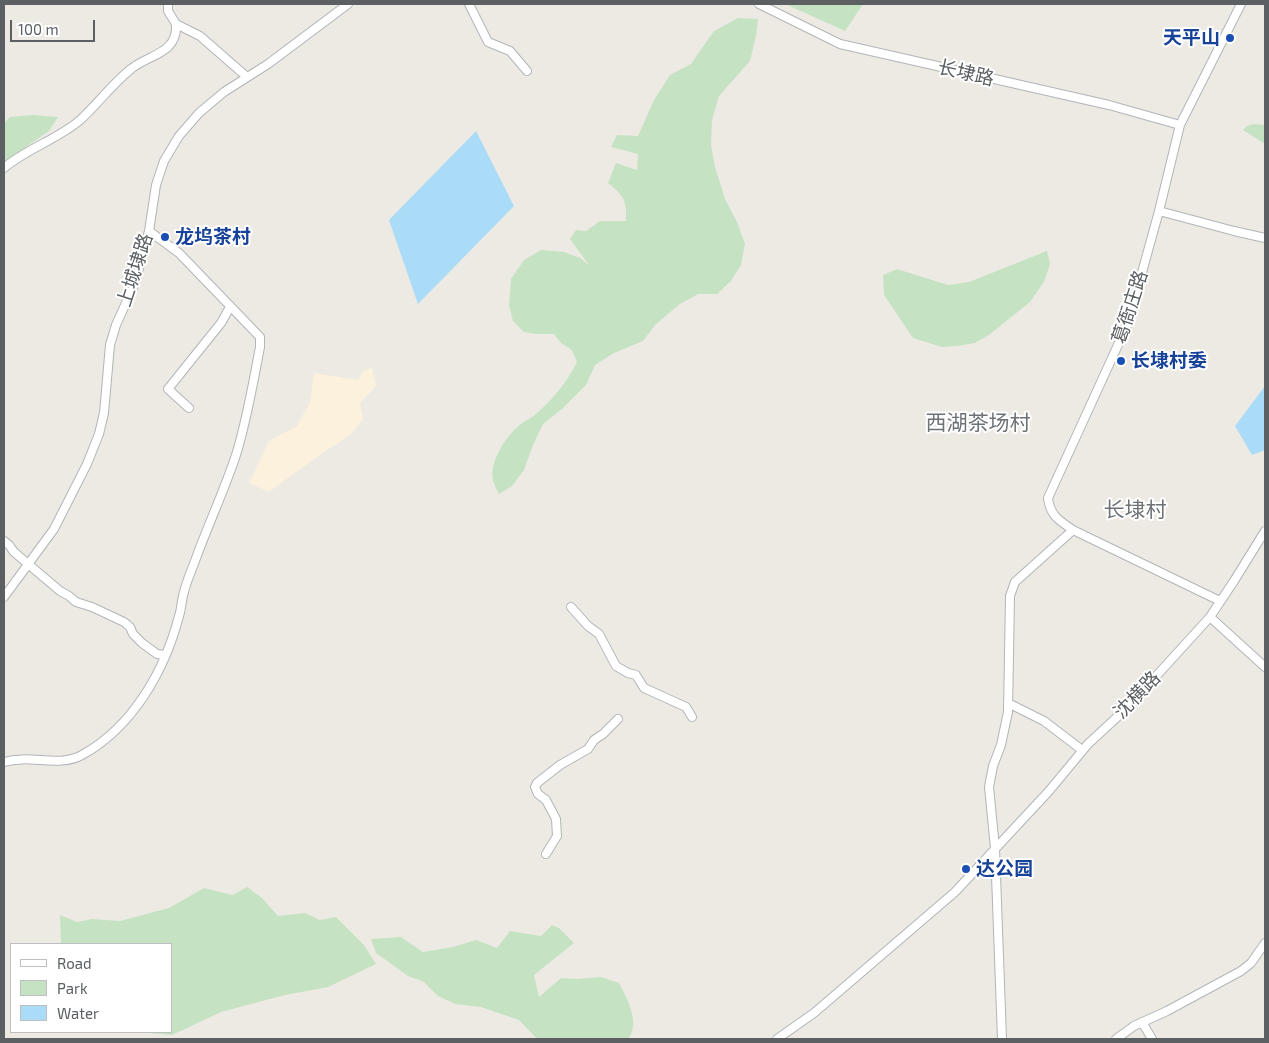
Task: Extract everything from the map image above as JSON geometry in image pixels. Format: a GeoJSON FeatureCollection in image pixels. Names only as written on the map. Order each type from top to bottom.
{"type":"FeatureCollection","features":[{"type":"Feature","properties":{"kind":"street"},"geometry":{"type":"LineString","coordinates":[[4,168],[62,133],[79,120],[130,69],[164,50],[173,42],[177,33],[176,24],[168,11],[168,4]]}},
{"type":"Feature","properties":{"kind":"street","name":"上城埭路"},"geometry":{"type":"LineString","coordinates":[[4,597],[30,564],[58,521],[87,464],[99,434],[104,413],[110,345],[116,325],[134,284],[164,161],[179,136],[199,113],[247,76],[268,64],[348,4]]}},
{"type":"Feature","properties":{"kind":"street"},"geometry":{"type":"LineString","coordinates":[[469,4],[488,42],[510,51],[527,71]]}},
{"type":"Feature","properties":{"kind":"street","name":"长埭路"},"geometry":{"type":"LineString","coordinates":[[759,4],[840,44],[1109,105],[1180,125]]}},
{"type":"Feature","properties":{"kind":"street","name":"葛衙庄路"},"geometry":{"type":"LineString","coordinates":[[1220,601],[1073,530],[1054,517],[1049,508],[1048,498],[1128,323],[1159,211],[1180,125],[1241,4]]}},
{"type":"Feature","properties":{"kind":"street"},"geometry":{"type":"LineString","coordinates":[[176,24],[200,36],[247,76]]}},
{"type":"Feature","properties":{"kind":"street"},"geometry":{"type":"LineString","coordinates":[[1159,211],[1265,238]]}},
{"type":"Feature","properties":{"kind":"street"},"geometry":{"type":"LineString","coordinates":[[4,762],[26,759],[66,761],[75,759],[92,749],[113,732],[133,712],[165,656],[180,614],[187,582],[236,454],[244,426],[260,348],[260,336],[179,252],[148,231]]}},
{"type":"Feature","properties":{"kind":"street"},"geometry":{"type":"LineString","coordinates":[[189,408],[168,389],[221,323],[230,307]]}},
{"type":"Feature","properties":{"kind":"street"},"geometry":{"type":"LineString","coordinates":[[1002,1039],[995,848],[989,787],[993,766],[1001,746],[1008,712],[1010,596],[1016,582],[1073,530]]}},
{"type":"Feature","properties":{"kind":"street","name":"沈横路"},"geometry":{"type":"LineString","coordinates":[[777,1039],[814,1013],[956,892],[1049,790],[1082,750],[1128,707],[1210,617],[1265,531]]}},
{"type":"Feature","properties":{"kind":"street"},"geometry":{"type":"LineString","coordinates":[[4,541],[14,552],[60,591],[76,602],[92,607],[124,622],[130,627],[133,634],[150,650],[165,656]]}},
{"type":"Feature","properties":{"kind":"street"},"geometry":{"type":"LineString","coordinates":[[571,607],[588,626],[599,634],[616,666],[628,673],[636,674],[644,688],[686,707],[692,717]]}},
{"type":"Feature","properties":{"kind":"street"},"geometry":{"type":"LineString","coordinates":[[1210,617],[1265,666]]}},
{"type":"Feature","properties":{"kind":"street"},"geometry":{"type":"LineString","coordinates":[[1008,703],[1044,721],[1082,750]]}},
{"type":"Feature","properties":{"kind":"street"},"geometry":{"type":"LineString","coordinates":[[546,854],[557,836],[556,819],[546,800],[538,794],[535,787],[537,783],[555,769],[588,749],[594,740],[604,734],[618,719]]}},
{"type":"Feature","properties":{"kind":"street"},"geometry":{"type":"LineString","coordinates":[[1116,1039],[1142,1022],[1167,1011],[1241,971],[1251,963],[1265,944]]}},
{"type":"Feature","properties":{"kind":"street"},"geometry":{"type":"LineString","coordinates":[[1142,1022],[1152,1039]]}},
{"type":"Feature","properties":{"kind":"shaded area"},"geometry":{"type":"Polygon","coordinates":[[[372,368],[376,386],[360,403],[363,419],[350,435],[269,492],[249,483],[269,441],[297,426],[310,402],[314,373],[358,380],[363,371],[372,368]]]}},
{"type":"Feature","properties":{"kind":"green space"},"geometry":{"type":"Polygon","coordinates":[[[785,4],[863,4],[845,31],[785,4]]]}},
{"type":"Feature","properties":{"kind":"green space"},"geometry":{"type":"Polygon","coordinates":[[[738,18],[758,19],[756,36],[750,61],[719,96],[712,120],[711,145],[715,167],[725,199],[737,222],[745,244],[741,265],[731,281],[717,294],[698,294],[680,304],[655,325],[643,341],[614,353],[595,365],[586,385],[562,409],[543,424],[524,470],[512,486],[499,494],[493,482],[492,473],[500,449],[510,434],[535,415],[554,396],[577,362],[572,350],[561,343],[554,334],[524,332],[513,321],[509,305],[511,279],[524,260],[541,250],[564,252],[580,258],[589,265],[570,239],[576,230],[586,231],[600,221],[626,221],[625,203],[618,191],[608,183],[616,163],[637,170],[638,154],[611,147],[617,135],[638,136],[654,100],[670,75],[691,64],[714,31],[738,18]]]}},
{"type":"Feature","properties":{"kind":"green space"},"geometry":{"type":"Polygon","coordinates":[[[33,115],[58,117],[49,131],[4,162],[4,123],[10,117],[33,115]]]}},
{"type":"Feature","properties":{"kind":"green space"},"geometry":{"type":"Polygon","coordinates":[[[1253,124],[1265,125],[1265,144],[1243,130],[1253,124]]]}},
{"type":"Feature","properties":{"kind":"green space"},"geometry":{"type":"Polygon","coordinates":[[[1047,251],[1050,264],[1044,282],[1030,302],[989,335],[975,343],[942,347],[913,338],[884,295],[883,275],[897,269],[948,285],[969,282],[1047,251]]]}},
{"type":"Feature","properties":{"kind":"green space"},"geometry":{"type":"Polygon","coordinates":[[[247,887],[262,898],[278,916],[305,913],[320,920],[336,917],[364,945],[376,964],[328,987],[285,995],[221,1012],[172,1035],[149,1033],[172,1033],[172,943],[61,943],[60,915],[77,922],[92,919],[120,921],[169,908],[204,888],[233,895],[247,887]]]}},
{"type":"Feature","properties":{"kind":"green space"},"geometry":{"type":"Polygon","coordinates":[[[552,925],[559,928],[574,943],[534,975],[539,997],[561,978],[601,977],[619,983],[633,1018],[632,1033],[628,1039],[537,1039],[519,1020],[481,1007],[455,1004],[438,996],[424,982],[408,976],[376,953],[371,939],[401,937],[423,952],[453,947],[476,940],[497,948],[510,931],[541,936],[552,925]]]}},
{"type":"Feature","properties":{"kind":"water"},"geometry":{"type":"Polygon","coordinates":[[[476,131],[514,206],[418,304],[389,220],[476,131]]]}},
{"type":"Feature","properties":{"kind":"water"},"geometry":{"type":"Polygon","coordinates":[[[1265,386],[1265,450],[1252,455],[1235,426],[1265,386]]]}},
{"type":"Feature","properties":{"kind":"place","name":"天平山"},"geometry":{"type":"Point","coordinates":[1230,38]}},
{"type":"Feature","properties":{"kind":"place","name":"龙坞茶村"},"geometry":{"type":"Point","coordinates":[165,237]}},
{"type":"Feature","properties":{"kind":"place","name":"长埭村委"},"geometry":{"type":"Point","coordinates":[1121,361]}},
{"type":"Feature","properties":{"kind":"place","name":"达公园"},"geometry":{"type":"Point","coordinates":[966,869]}},
{"type":"Feature","properties":{"kind":"district","name":"西湖茶场村"},"geometry":{"type":"Point","coordinates":[978,423]}},
{"type":"Feature","properties":{"kind":"district","name":"长埭村"},"geometry":{"type":"Point","coordinates":[1135,510]}}]}
